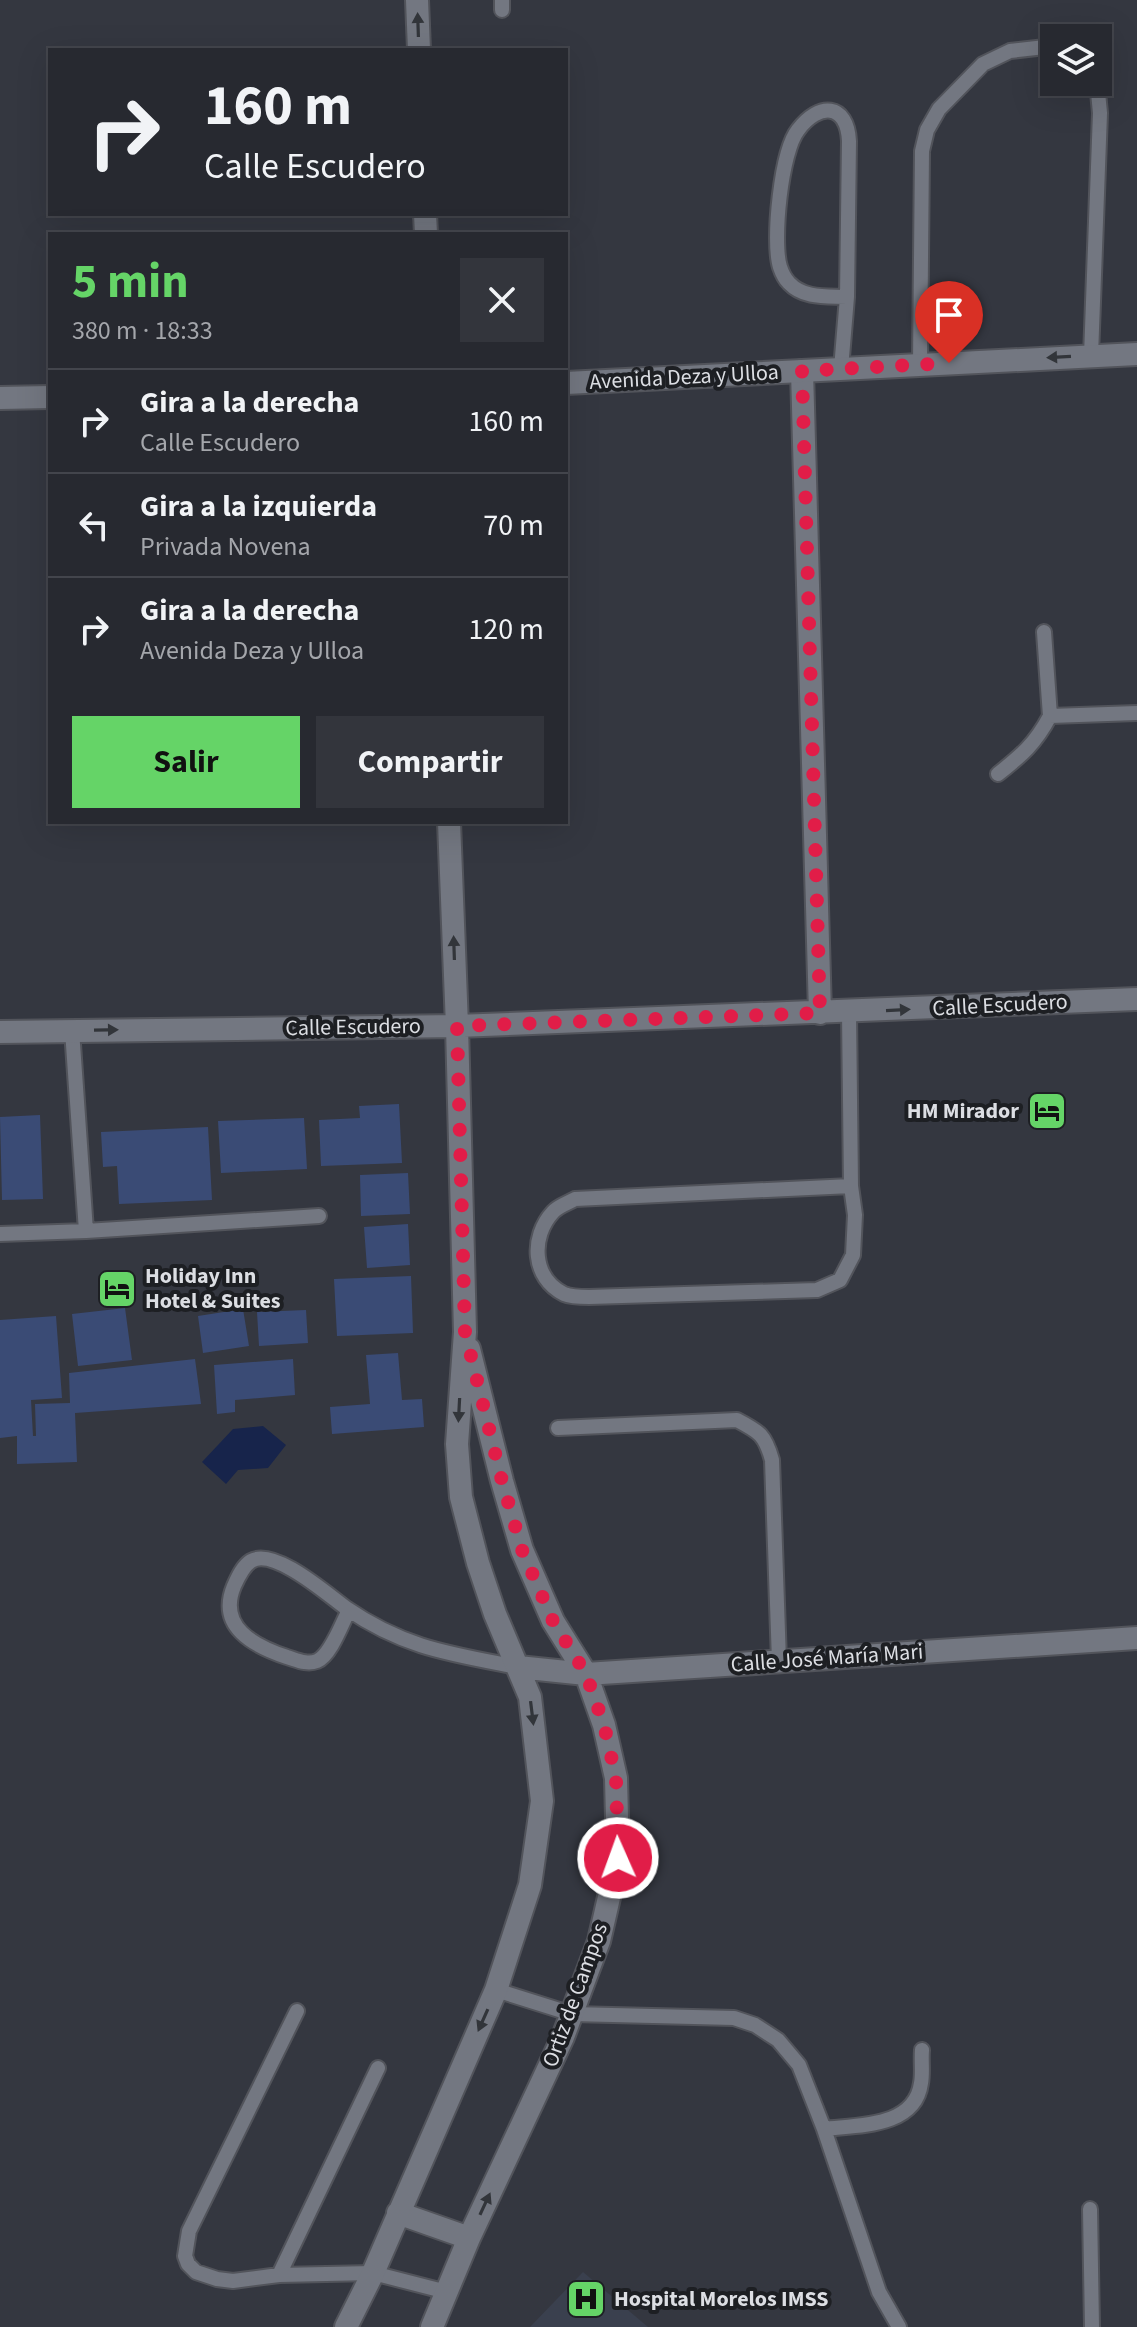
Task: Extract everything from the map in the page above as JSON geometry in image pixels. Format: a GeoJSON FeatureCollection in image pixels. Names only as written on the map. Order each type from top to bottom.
{"type":"FeatureCollection","features":[{"type":"Feature","properties":{"kind":"street"},"geometry":{"type":"LineString","coordinates":[[417,0],[419,48]]}},
{"type":"Feature","properties":{"kind":"street","name":"Avenida Deza y Ulloa"},"geometry":{"type":"LineString","coordinates":[[568,383],[1137,354]]}},
{"type":"Feature","properties":{"kind":"street"},"geometry":{"type":"LineString","coordinates":[[802,371],[820,1013]]}},
{"type":"Feature","properties":{"kind":"street"},"geometry":{"type":"LineString","coordinates":[[0,398],[48,397]]}},
{"type":"Feature","properties":{"kind":"street","name":"Ortiz de Campos"},"geometry":{"type":"LineString","coordinates":[[346,2327],[373,2273],[496,1990],[530,1885],[542,1801],[530,1697],[495,1614],[461,1497],[457,1444],[465,1332],[449,824]]}},
{"type":"Feature","properties":{"kind":"street","name":"Calle Escudero"},"geometry":{"type":"LineString","coordinates":[[0,1032],[457,1026],[1137,999]]}},
{"type":"Feature","properties":{"kind":"street","name":"Ortiz de Campos"},"geometry":{"type":"LineString","coordinates":[[432,2327],[469,2238],[563,2037],[599,1941],[618,1858],[616,1778],[604,1725],[586,1674],[553,1621],[522,1550],[465,1332]]}},
{"type":"Feature","properties":{"kind":"street","name":"Calle José María Mari"},"geometry":{"type":"LineString","coordinates":[[518,1667],[586,1674],[1137,1638]]}},
{"type":"Feature","properties":{"kind":"street"},"geometry":{"type":"LineString","coordinates":[[398,2213],[469,2238]]}},
{"type":"Feature","properties":{"kind":"lane"},"geometry":{"type":"LineString","coordinates":[[920,365],[922,151],[927,130],[939,109],[983,64],[1010,51],[1040,48]]}},
{"type":"Feature","properties":{"kind":"lane"},"geometry":{"type":"LineString","coordinates":[[1091,356],[1098,96]]}},
{"type":"Feature","properties":{"kind":"lane"},"geometry":{"type":"LineString","coordinates":[[841,369],[847,297],[848,129],[838,113],[829,110],[817,113],[806,121],[791,141],[778,201],[779,265],[790,285],[800,292],[847,297]]}},
{"type":"Feature","properties":{"kind":"lane"},"geometry":{"type":"LineString","coordinates":[[998,774],[1025,753],[1050,716],[1044,632]]}},
{"type":"Feature","properties":{"kind":"lane"},"geometry":{"type":"LineString","coordinates":[[1050,716],[1137,713]]}},
{"type":"Feature","properties":{"kind":"lane"},"geometry":{"type":"LineString","coordinates":[[849,1012],[851,1186],[855,1215],[853,1255],[840,1280],[817,1290],[589,1297],[566,1295],[545,1280],[536,1252],[540,1230],[554,1210],[575,1199],[851,1186]]}},
{"type":"Feature","properties":{"kind":"lane"},"geometry":{"type":"LineString","coordinates":[[72,1030],[86,1231]]}},
{"type":"Feature","properties":{"kind":"lane"},"geometry":{"type":"LineString","coordinates":[[0,1234],[319,1216]]}},
{"type":"Feature","properties":{"kind":"lane"},"geometry":{"type":"LineString","coordinates":[[558,1428],[737,1420],[756,1430],[766,1441],[772,1460],[779,1661]]}},
{"type":"Feature","properties":{"kind":"lane"},"geometry":{"type":"LineString","coordinates":[[349,1610],[326,1654],[317,1661],[305,1663],[272,1652],[243,1636],[231,1618],[230,1596],[238,1576],[250,1562],[260,1558],[270,1559],[301,1575],[349,1610],[402,1640],[425,1648],[518,1667]]}},
{"type":"Feature","properties":{"kind":"lane"},"geometry":{"type":"LineString","coordinates":[[496,1990],[572,2014],[734,2018],[755,2025],[778,2040],[799,2065],[879,2292],[899,2327]]}},
{"type":"Feature","properties":{"kind":"lane"},"geometry":{"type":"LineString","coordinates":[[297,2011],[189,2231],[185,2256],[188,2264],[206,2276],[233,2281],[279,2275],[373,2273],[447,2292]]}},
{"type":"Feature","properties":{"kind":"lane"},"geometry":{"type":"LineString","coordinates":[[824,2129],[886,2122],[899,2115],[913,2102],[921,2086],[922,2050]]}},
{"type":"Feature","properties":{"kind":"lane"},"geometry":{"type":"LineString","coordinates":[[279,2275],[378,2068]]}},
{"type":"Feature","properties":{"kind":"lane"},"geometry":{"type":"LineString","coordinates":[[1090,2209],[1092,2327]]}},
{"type":"Feature","properties":{"kind":"shaded area","name":"Hospital Morelos IMSS"},"geometry":{"type":"Polygon","coordinates":[[[583,2272],[648,2327],[530,2327],[583,2272]]]}},
{"type":"Feature","properties":{"kind":"water"},"geometry":{"type":"Polygon","coordinates":[[[263,1426],[286,1445],[268,1468],[238,1470],[226,1484],[202,1462],[233,1429],[263,1426]]]}},
{"type":"Feature","properties":{"kind":"building"},"geometry":{"type":"Polygon","coordinates":[[[399,1104],[402,1163],[321,1166],[319,1120],[360,1118],[359,1106],[399,1104]]]}},
{"type":"Feature","properties":{"kind":"building"},"geometry":{"type":"Polygon","coordinates":[[[40,1115],[43,1199],[2,1200],[0,1117],[40,1115]]]}},
{"type":"Feature","properties":{"kind":"building"},"geometry":{"type":"Polygon","coordinates":[[[304,1118],[307,1169],[221,1173],[218,1121],[304,1118]]]}},
{"type":"Feature","properties":{"kind":"building"},"geometry":{"type":"Polygon","coordinates":[[[208,1127],[212,1200],[119,1204],[117,1166],[103,1167],[101,1132],[208,1127]]]}},
{"type":"Feature","properties":{"kind":"building"},"geometry":{"type":"Polygon","coordinates":[[[408,1173],[410,1214],[361,1216],[360,1175],[408,1173]]]}},
{"type":"Feature","properties":{"kind":"building"},"geometry":{"type":"Polygon","coordinates":[[[408,1224],[410,1265],[367,1268],[364,1227],[408,1224]]]}},
{"type":"Feature","properties":{"kind":"building"},"geometry":{"type":"Polygon","coordinates":[[[411,1276],[413,1333],[337,1336],[334,1279],[411,1276]]]}},
{"type":"Feature","properties":{"kind":"building"},"geometry":{"type":"Polygon","coordinates":[[[125,1308],[132,1360],[78,1366],[72,1314],[125,1308]]]}},
{"type":"Feature","properties":{"kind":"building"},"geometry":{"type":"Polygon","coordinates":[[[243,1309],[249,1346],[203,1353],[198,1316],[243,1309]]]}},
{"type":"Feature","properties":{"kind":"building"},"geometry":{"type":"Polygon","coordinates":[[[306,1310],[308,1343],[259,1346],[257,1312],[306,1310]]]}},
{"type":"Feature","properties":{"kind":"building"},"geometry":{"type":"Polygon","coordinates":[[[56,1316],[62,1398],[31,1400],[33,1436],[36,1436],[35,1404],[70,1403],[69,1373],[195,1359],[201,1404],[75,1413],[77,1462],[17,1464],[17,1436],[0,1438],[0,1320],[56,1316]]]}},
{"type":"Feature","properties":{"kind":"building"},"geometry":{"type":"Polygon","coordinates":[[[398,1353],[402,1400],[422,1399],[424,1427],[332,1434],[330,1407],[370,1404],[366,1355],[398,1353]]]}},
{"type":"Feature","properties":{"kind":"building"},"geometry":{"type":"Polygon","coordinates":[[[293,1359],[295,1395],[235,1400],[235,1412],[217,1414],[214,1365],[293,1359]]]}},
{"type":"Feature","properties":{"kind":"place","name":"HM Mirador"},"geometry":{"type":"Point","coordinates":[1047,1111]}},
{"type":"Feature","properties":{"kind":"place","name":"Holiday Inn Hotel & Suites"},"geometry":{"type":"Point","coordinates":[117,1289]}},
{"type":"Feature","properties":{"kind":"place","name":"Hospital Morelos IMSS"},"geometry":{"type":"Point","coordinates":[586,2299]}},
{"type":"Feature","properties":{"kind":"route"},"geometry":{"type":"LineString","coordinates":[[618,1858],[616,1778],[604,1725],[586,1674],[553,1621],[522,1550],[465,1332],[457,1026],[820,1013],[802,371],[949,363]]}}]}
